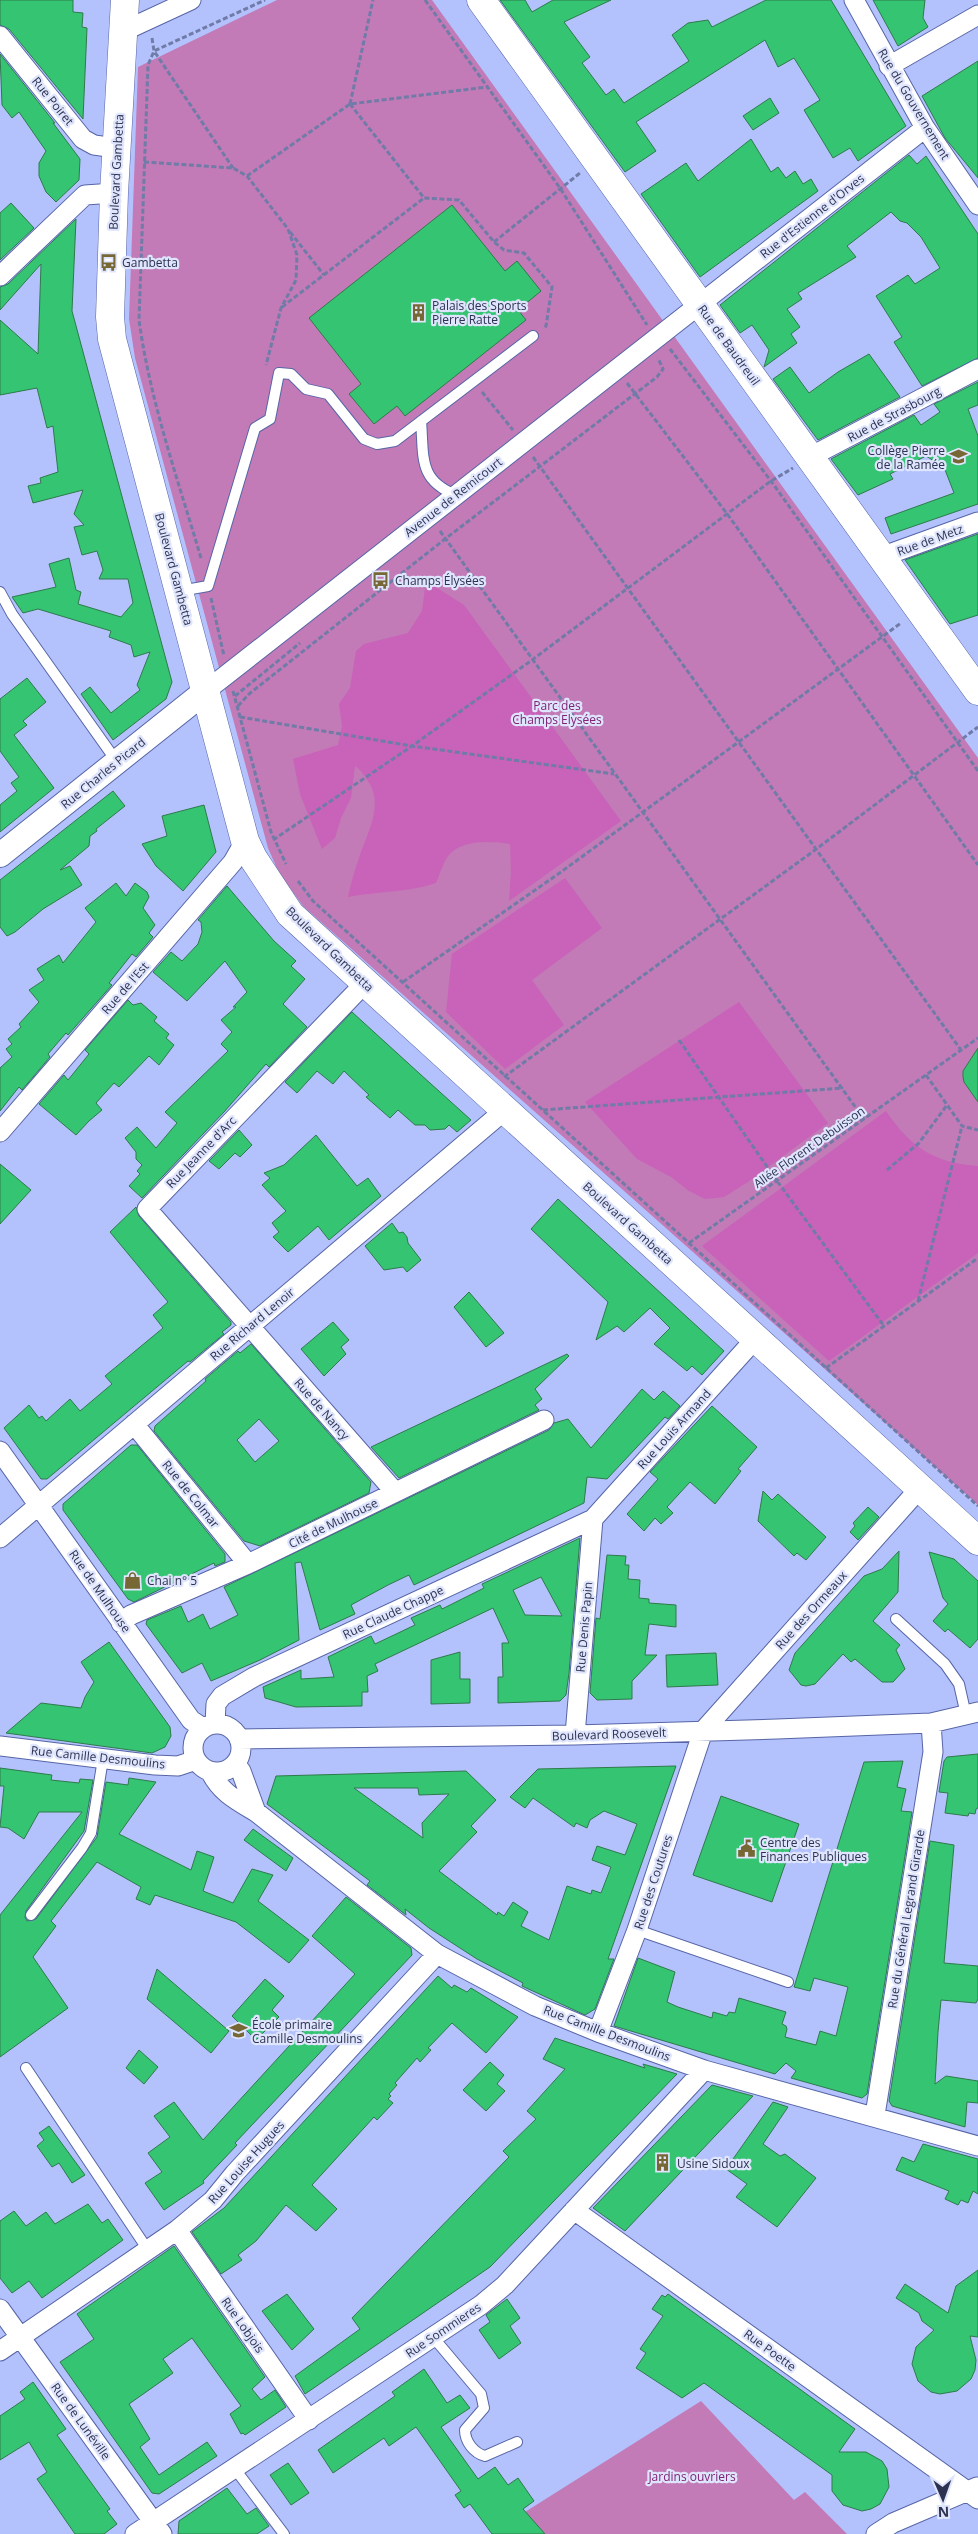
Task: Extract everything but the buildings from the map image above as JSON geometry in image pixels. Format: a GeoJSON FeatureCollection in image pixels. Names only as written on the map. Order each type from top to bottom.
{"type":"FeatureCollection","features":[{"type":"Feature","properties":{"kind":"main road","name":"Boulevard Gambetta"},"geometry":{"type":"LineString","coordinates":[[125,0],[114,193],[110,317],[112,339],[249,850],[290,914],[372,989],[498,1093],[668,1259],[978,1541]]}},
{"type":"Feature","properties":{"kind":"main road","name":"Rue de Baudreuil"},"geometry":{"type":"LineString","coordinates":[[481,0],[978,691]]}},
{"type":"Feature","properties":{"kind":"street"},"geometry":{"type":"LineString","coordinates":[[124,31],[190,0]]}},
{"type":"Feature","properties":{"kind":"street","name":"Rue du Gouvernement"},"geometry":{"type":"LineString","coordinates":[[854,0],[925,128],[978,205]]}},
{"type":"Feature","properties":{"kind":"street"},"geometry":{"type":"LineString","coordinates":[[889,66],[978,15]]}},
{"type":"Feature","properties":{"kind":"street","name":"Rue Poiret"},"geometry":{"type":"LineString","coordinates":[[0,36],[83,139],[116,155]]}},
{"type":"Feature","properties":{"kind":"street","name":"Rue d'Estienne d'Orves"},"geometry":{"type":"LineString","coordinates":[[700,304],[925,128]]}},
{"type":"Feature","properties":{"kind":"street"},"geometry":{"type":"LineString","coordinates":[[0,276],[85,195],[114,193]]}},
{"type":"Feature","properties":{"kind":"street","name":"Avenue de Remicourt"},"geometry":{"type":"LineString","coordinates":[[206,690],[646,344],[700,304]]}},
{"type":"Feature","properties":{"kind":"street","name":"Rue de Strasbourg"},"geometry":{"type":"LineString","coordinates":[[810,458],[978,370]]}},
{"type":"Feature","properties":{"kind":"street","name":"Rue de Metz"},"geometry":{"type":"LineString","coordinates":[[881,556],[978,522]]}},
{"type":"Feature","properties":{"kind":"street","name":"Rue Charles Picard"},"geometry":{"type":"LineString","coordinates":[[0,855],[206,690]]}},
{"type":"Feature","properties":{"kind":"street","name":"Rue de l'Est"},"geometry":{"type":"LineString","coordinates":[[0,1132],[233,862],[249,850]]}},
{"type":"Feature","properties":{"kind":"street","name":"Rue Jeanne d'Arc"},"geometry":{"type":"LineString","coordinates":[[250,1326],[147,1208],[372,989]]}},
{"type":"Feature","properties":{"kind":"street","name":"Rue Richard Lenoir"},"geometry":{"type":"LineString","coordinates":[[0,1538],[250,1326],[498,1093]]}},
{"type":"Feature","properties":{"kind":"street","name":"Rue de Nancy"},"geometry":{"type":"LineString","coordinates":[[250,1326],[395,1492]]}},
{"type":"Feature","properties":{"kind":"street","name":"Rue Louis Armand"},"geometry":{"type":"LineString","coordinates":[[593,1519],[756,1338]]}},
{"type":"Feature","properties":{"kind":"street","name":"Cité de Mulhouse"},"geometry":{"type":"LineString","coordinates":[[121,1623],[131,1615],[248,1564],[544,1420]]}},
{"type":"Feature","properties":{"kind":"street","name":"Rue de Colmar"},"geometry":{"type":"LineString","coordinates":[[134,1424],[248,1564]]}},
{"type":"Feature","properties":{"kind":"street","name":"Rue de Mulhouse"},"geometry":{"type":"LineString","coordinates":[[0,1451],[191,1720],[209,1726]]}},
{"type":"Feature","properties":{"kind":"street","name":"Rue des Ormeaux"},"geometry":{"type":"LineString","coordinates":[[703,1731],[920,1488]]}},
{"type":"Feature","properties":{"kind":"street","name":"Rue Claude Chappe"},"geometry":{"type":"LineString","coordinates":[[209,1726],[216,1704],[222,1696],[254,1677],[593,1519]]}},
{"type":"Feature","properties":{"kind":"street","name":"Rue Denis Papin"},"geometry":{"type":"LineString","coordinates":[[575,1735],[593,1519]]}},
{"type":"Feature","properties":{"kind":"street","name":"Boulevard Roosevelt"},"geometry":{"type":"LineString","coordinates":[[239,1739],[575,1735],[931,1723],[972,1713]]}},
{"type":"Feature","properties":{"kind":"street","name":"Rue du Général Legrand Girarde"},"geometry":{"type":"LineString","coordinates":[[875,2115],[933,1752],[931,1723]]}},
{"type":"Feature","properties":{"kind":"street"},"geometry":{"type":"LineString","coordinates":[[209,1726],[230,1728],[239,1739],[240,1752],[235,1764],[224,1772],[203,1766],[193,1746],[198,1733],[209,1726]]}},
{"type":"Feature","properties":{"kind":"street","name":"Rue des Coutures"},"geometry":{"type":"LineString","coordinates":[[598,2032],[637,1930],[703,1731]]}},
{"type":"Feature","properties":{"kind":"street","name":"Rue Camille Desmoulins"},"geometry":{"type":"LineString","coordinates":[[0,1746],[155,1766],[203,1766],[217,1785],[230,1797],[256,1812],[437,1954],[536,2006],[598,2032],[704,2070],[875,2115],[978,2146]]}},
{"type":"Feature","properties":{"kind":"street"},"geometry":{"type":"LineString","coordinates":[[235,1764],[240,1771],[256,1812]]}},
{"type":"Feature","properties":{"kind":"street","name":"Rue Louise Hugues"},"geometry":{"type":"LineString","coordinates":[[0,2351],[177,2230],[213,2200],[235,2173],[437,1954]]}},
{"type":"Feature","properties":{"kind":"street","name":"Rue Sommieres"},"geometry":{"type":"LineString","coordinates":[[135,2534],[158,2528],[235,2469],[433,2337],[505,2285],[704,2070]]}},
{"type":"Feature","properties":{"kind":"street","name":"Rue Poette"},"geometry":{"type":"LineString","coordinates":[[574,2210],[974,2492]]}},
{"type":"Feature","properties":{"kind":"street","name":"Rue Lobjois"},"geometry":{"type":"LineString","coordinates":[[177,2230],[309,2420]]}},
{"type":"Feature","properties":{"kind":"street","name":"Rue de Lunéville"},"geometry":{"type":"LineString","coordinates":[[0,2309],[158,2528]]}},
{"type":"Feature","properties":{"kind":"street"},"geometry":{"type":"LineString","coordinates":[[876,2534],[893,2523],[974,2492]]}},
{"type":"Feature","properties":{"kind":"lane"},"geometry":{"type":"LineString","coordinates":[[180,591],[208,586],[255,428],[270,419],[279,374],[291,374],[306,389],[328,394],[364,439],[377,444],[395,441],[533,336]]}},
{"type":"Feature","properties":{"kind":"lane"},"geometry":{"type":"LineString","coordinates":[[422,422],[424,465],[431,480],[441,489],[456,495]]}},
{"type":"Feature","properties":{"kind":"lane"},"geometry":{"type":"LineString","coordinates":[[0,592],[12,614],[117,762]]}},
{"type":"Feature","properties":{"kind":"lane"},"geometry":{"type":"LineString","coordinates":[[896,1619],[944,1664],[959,1684],[972,1713]]}},
{"type":"Feature","properties":{"kind":"lane"},"geometry":{"type":"LineString","coordinates":[[31,1915],[82,1848],[91,1833],[104,1759]]}},
{"type":"Feature","properties":{"kind":"lane"},"geometry":{"type":"LineString","coordinates":[[637,1930],[788,1982]]}},
{"type":"Feature","properties":{"kind":"lane"},"geometry":{"type":"LineString","coordinates":[[26,2068],[148,2250]]}},
{"type":"Feature","properties":{"kind":"lane"},"geometry":{"type":"LineString","coordinates":[[433,2337],[481,2394],[484,2408],[465,2430],[465,2437],[477,2454],[485,2456],[517,2442]]}},
{"type":"Feature","properties":{"kind":"lane"},"geometry":{"type":"LineString","coordinates":[[235,2469],[284,2534]]}},
{"type":"Feature","properties":{"kind":"path"},"geometry":{"type":"LineString","coordinates":[[264,0],[154,51],[148,65],[139,320],[144,351],[208,586],[228,674],[274,839],[288,869]]}},
{"type":"Feature","properties":{"kind":"path"},"geometry":{"type":"LineString","coordinates":[[350,104],[373,0]]}},
{"type":"Feature","properties":{"kind":"path"},"geometry":{"type":"LineString","coordinates":[[425,0],[560,188],[643,320]]}},
{"type":"Feature","properties":{"kind":"path"},"geometry":{"type":"LineString","coordinates":[[149,19],[154,51],[233,168]]}},
{"type":"Feature","properties":{"kind":"path"},"geometry":{"type":"LineString","coordinates":[[247,176],[350,104],[487,87]]}},
{"type":"Feature","properties":{"kind":"path"},"geometry":{"type":"LineString","coordinates":[[350,104],[424,198]]}},
{"type":"Feature","properties":{"kind":"path"},"geometry":{"type":"LineString","coordinates":[[116,155],[144,162],[233,168],[247,176],[324,275]]}},
{"type":"Feature","properties":{"kind":"path"},"geometry":{"type":"LineString","coordinates":[[494,242],[560,188],[597,161]]}},
{"type":"Feature","properties":{"kind":"path"},"geometry":{"type":"LineString","coordinates":[[280,308],[424,198],[459,200],[494,242],[504,250],[524,253],[552,287],[546,326],[533,336]]}},
{"type":"Feature","properties":{"kind":"path"},"geometry":{"type":"LineString","coordinates":[[265,373],[280,308],[296,280],[297,255],[288,229]]}},
{"type":"Feature","properties":{"kind":"path"},"geometry":{"type":"LineString","coordinates":[[214,721],[238,706],[249,694],[445,539],[657,377],[663,369],[661,361],[646,344]]}},
{"type":"Feature","properties":{"kind":"path"},"geometry":{"type":"LineString","coordinates":[[670,348],[772,481],[978,770]]}},
{"type":"Feature","properties":{"kind":"path"},"geometry":{"type":"LineString","coordinates":[[474,382],[523,442],[815,850],[961,1050]]}},
{"type":"Feature","properties":{"kind":"path"},"geometry":{"type":"LineString","coordinates":[[627,383],[728,515],[978,865]]}},
{"type":"Feature","properties":{"kind":"path"},"geometry":{"type":"LineString","coordinates":[[249,850],[274,839],[412,746],[532,660],[772,481],[810,458]]}},
{"type":"Feature","properties":{"kind":"path"},"geometry":{"type":"LineString","coordinates":[[440,531],[864,1119]]}},
{"type":"Feature","properties":{"kind":"path"},"geometry":{"type":"LineString","coordinates":[[372,989],[403,982],[643,812],[920,610]]}},
{"type":"Feature","properties":{"kind":"path"},"geometry":{"type":"LineString","coordinates":[[214,721],[241,716],[412,746],[615,774]]}},
{"type":"Feature","properties":{"kind":"path"},"geometry":{"type":"LineString","coordinates":[[498,1093],[719,918],[815,850],[978,727]]}},
{"type":"Feature","properties":{"kind":"path"},"geometry":{"type":"LineString","coordinates":[[293,875],[313,901],[403,982],[498,1093],[542,1110],[690,1242],[978,1506]]}},
{"type":"Feature","properties":{"kind":"path","name":"Allée Florent Debuisson"},"geometry":{"type":"LineString","coordinates":[[668,1259],[978,1038]]}},
{"type":"Feature","properties":{"kind":"path"},"geometry":{"type":"LineString","coordinates":[[679,1040],[777,1181],[884,1326]]}},
{"type":"Feature","properties":{"kind":"path"},"geometry":{"type":"LineString","coordinates":[[926,1075],[962,1126],[978,1130]]}},
{"type":"Feature","properties":{"kind":"path"},"geometry":{"type":"LineString","coordinates":[[542,1110],[843,1088]]}},
{"type":"Feature","properties":{"kind":"path"},"geometry":{"type":"LineString","coordinates":[[887,1170],[919,1142],[947,1105]]}},
{"type":"Feature","properties":{"kind":"path"},"geometry":{"type":"LineString","coordinates":[[918,1301],[962,1126]]}},
{"type":"Feature","properties":{"kind":"path"},"geometry":{"type":"LineString","coordinates":[[805,1383],[978,1258]]}},
{"type":"Feature","properties":{"kind":"green space","name":"Parc des Champs Elysées"},"geometry":{"type":"Polygon","coordinates":[[[277,0],[432,0],[978,758],[978,1505],[303,906],[279,873],[268,848],[135,358],[129,319],[138,67],[277,0]]]}},
{"type":"Feature","properties":{"kind":"green space","name":"Jardins ouvriers"},"geometry":{"type":"Polygon","coordinates":[[[701,2401],[794,2500],[805,2492],[847,2534],[545,2534],[525,2512],[701,2401]]]}},
{"type":"Feature","properties":{"kind":"shaded area"},"geometry":{"type":"Polygon","coordinates":[[[426,581],[464,605],[621,821],[509,901],[510,844],[495,842],[478,842],[461,846],[455,850],[445,861],[436,883],[414,889],[348,897],[356,866],[373,818],[375,799],[373,790],[364,775],[355,766],[351,798],[341,818],[335,838],[322,849],[300,794],[293,759],[338,745],[342,726],[339,704],[350,688],[356,651],[364,644],[408,633],[422,611],[426,581]]]}},
{"type":"Feature","properties":{"kind":"shaded area"},"geometry":{"type":"Polygon","coordinates":[[[565,878],[602,928],[532,980],[564,1025],[505,1069],[446,1012],[452,954],[565,878]]]}},
{"type":"Feature","properties":{"kind":"shaded area"},"geometry":{"type":"Polygon","coordinates":[[[739,1002],[828,1123],[748,1182],[724,1197],[705,1199],[689,1191],[671,1177],[637,1159],[585,1102],[739,1002]]]}},
{"type":"Feature","properties":{"kind":"shaded area"},"geometry":{"type":"Polygon","coordinates":[[[886,1111],[904,1134],[924,1151],[948,1161],[978,1166],[978,1253],[829,1361],[702,1246],[886,1111]]]}},
{"type":"Feature","properties":{"kind":"place","name":"Gambetta"},"geometry":{"type":"Point","coordinates":[108,262]}},
{"type":"Feature","properties":{"kind":"place","name":"Palais des Sports Pierre Ratte"},"geometry":{"type":"Point","coordinates":[418,312]}},
{"type":"Feature","properties":{"kind":"place","name":"Collège Pierre de la Ramée"},"geometry":{"type":"Point","coordinates":[959,457]}},
{"type":"Feature","properties":{"kind":"place","name":"Champs Élysées"},"geometry":{"type":"Point","coordinates":[381,580]}},
{"type":"Feature","properties":{"kind":"place","name":"Chai n° 5"},"geometry":{"type":"Point","coordinates":[133,1580]}},
{"type":"Feature","properties":{"kind":"place","name":"Centre des Finances Publiques"},"geometry":{"type":"Point","coordinates":[746,1849]}},
{"type":"Feature","properties":{"kind":"place","name":"École primaire Camille Desmoulins"},"geometry":{"type":"Point","coordinates":[238,2031]}},
{"type":"Feature","properties":{"kind":"place","name":"Usine Sidoux"},"geometry":{"type":"Point","coordinates":[663,2163]}}]}
